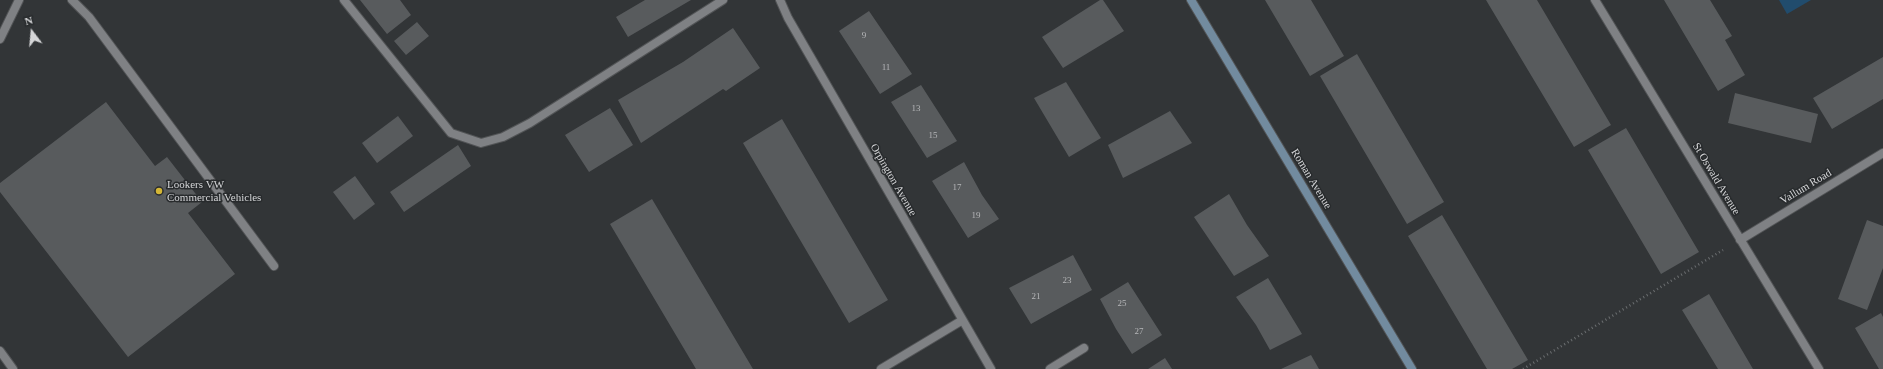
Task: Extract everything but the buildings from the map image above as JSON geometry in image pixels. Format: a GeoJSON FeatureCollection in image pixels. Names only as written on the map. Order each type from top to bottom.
{"type":"FeatureCollection","features":[{"type":"Feature","properties":{"kind":"street"},"geometry":{"type":"LineString","coordinates":[[0,39],[19,0]]}},
{"type":"Feature","properties":{"kind":"street"},"geometry":{"type":"LineString","coordinates":[[72,0],[89,17],[274,266]]}},
{"type":"Feature","properties":{"kind":"street"},"geometry":{"type":"LineString","coordinates":[[344,0],[451,133],[480,143],[503,136],[530,123],[723,0]]}},
{"type":"Feature","properties":{"kind":"street","name":"Orpington Avenue"},"geometry":{"type":"LineString","coordinates":[[780,0],[788,18],[990,369]]}},
{"type":"Feature","properties":{"kind":"street","name":"Roman Avenue"},"geometry":{"type":"LineString","coordinates":[[1191,0],[1412,369]]}},
{"type":"Feature","properties":{"kind":"street","name":"St Oswald Avenue"},"geometry":{"type":"LineString","coordinates":[[1595,0],[1819,369]]}},
{"type":"Feature","properties":{"kind":"street","name":"Vallum Road"},"geometry":{"type":"LineString","coordinates":[[1740,240],[1883,154]]}},
{"type":"Feature","properties":{"kind":"street"},"geometry":{"type":"LineString","coordinates":[[881,369],[961,321]]}},
{"type":"Feature","properties":{"kind":"street"},"geometry":{"type":"LineString","coordinates":[[1050,369],[1084,348]]}},
{"type":"Feature","properties":{"kind":"street"},"geometry":{"type":"LineString","coordinates":[[0,351],[13,369]]}},
{"type":"Feature","properties":{"kind":"path"},"geometry":{"type":"LineString","coordinates":[[1523,369],[1740,240]]}},
{"type":"Feature","properties":{"kind":"shaded area"},"geometry":{"type":"Polygon","coordinates":[[[1779,0],[1811,0],[1787,14],[1779,0]]]}},
{"type":"Feature","properties":{"kind":"place","name":"Lookers VW Commercial Vehicles"},"geometry":{"type":"Point","coordinates":[159,191]}}]}
